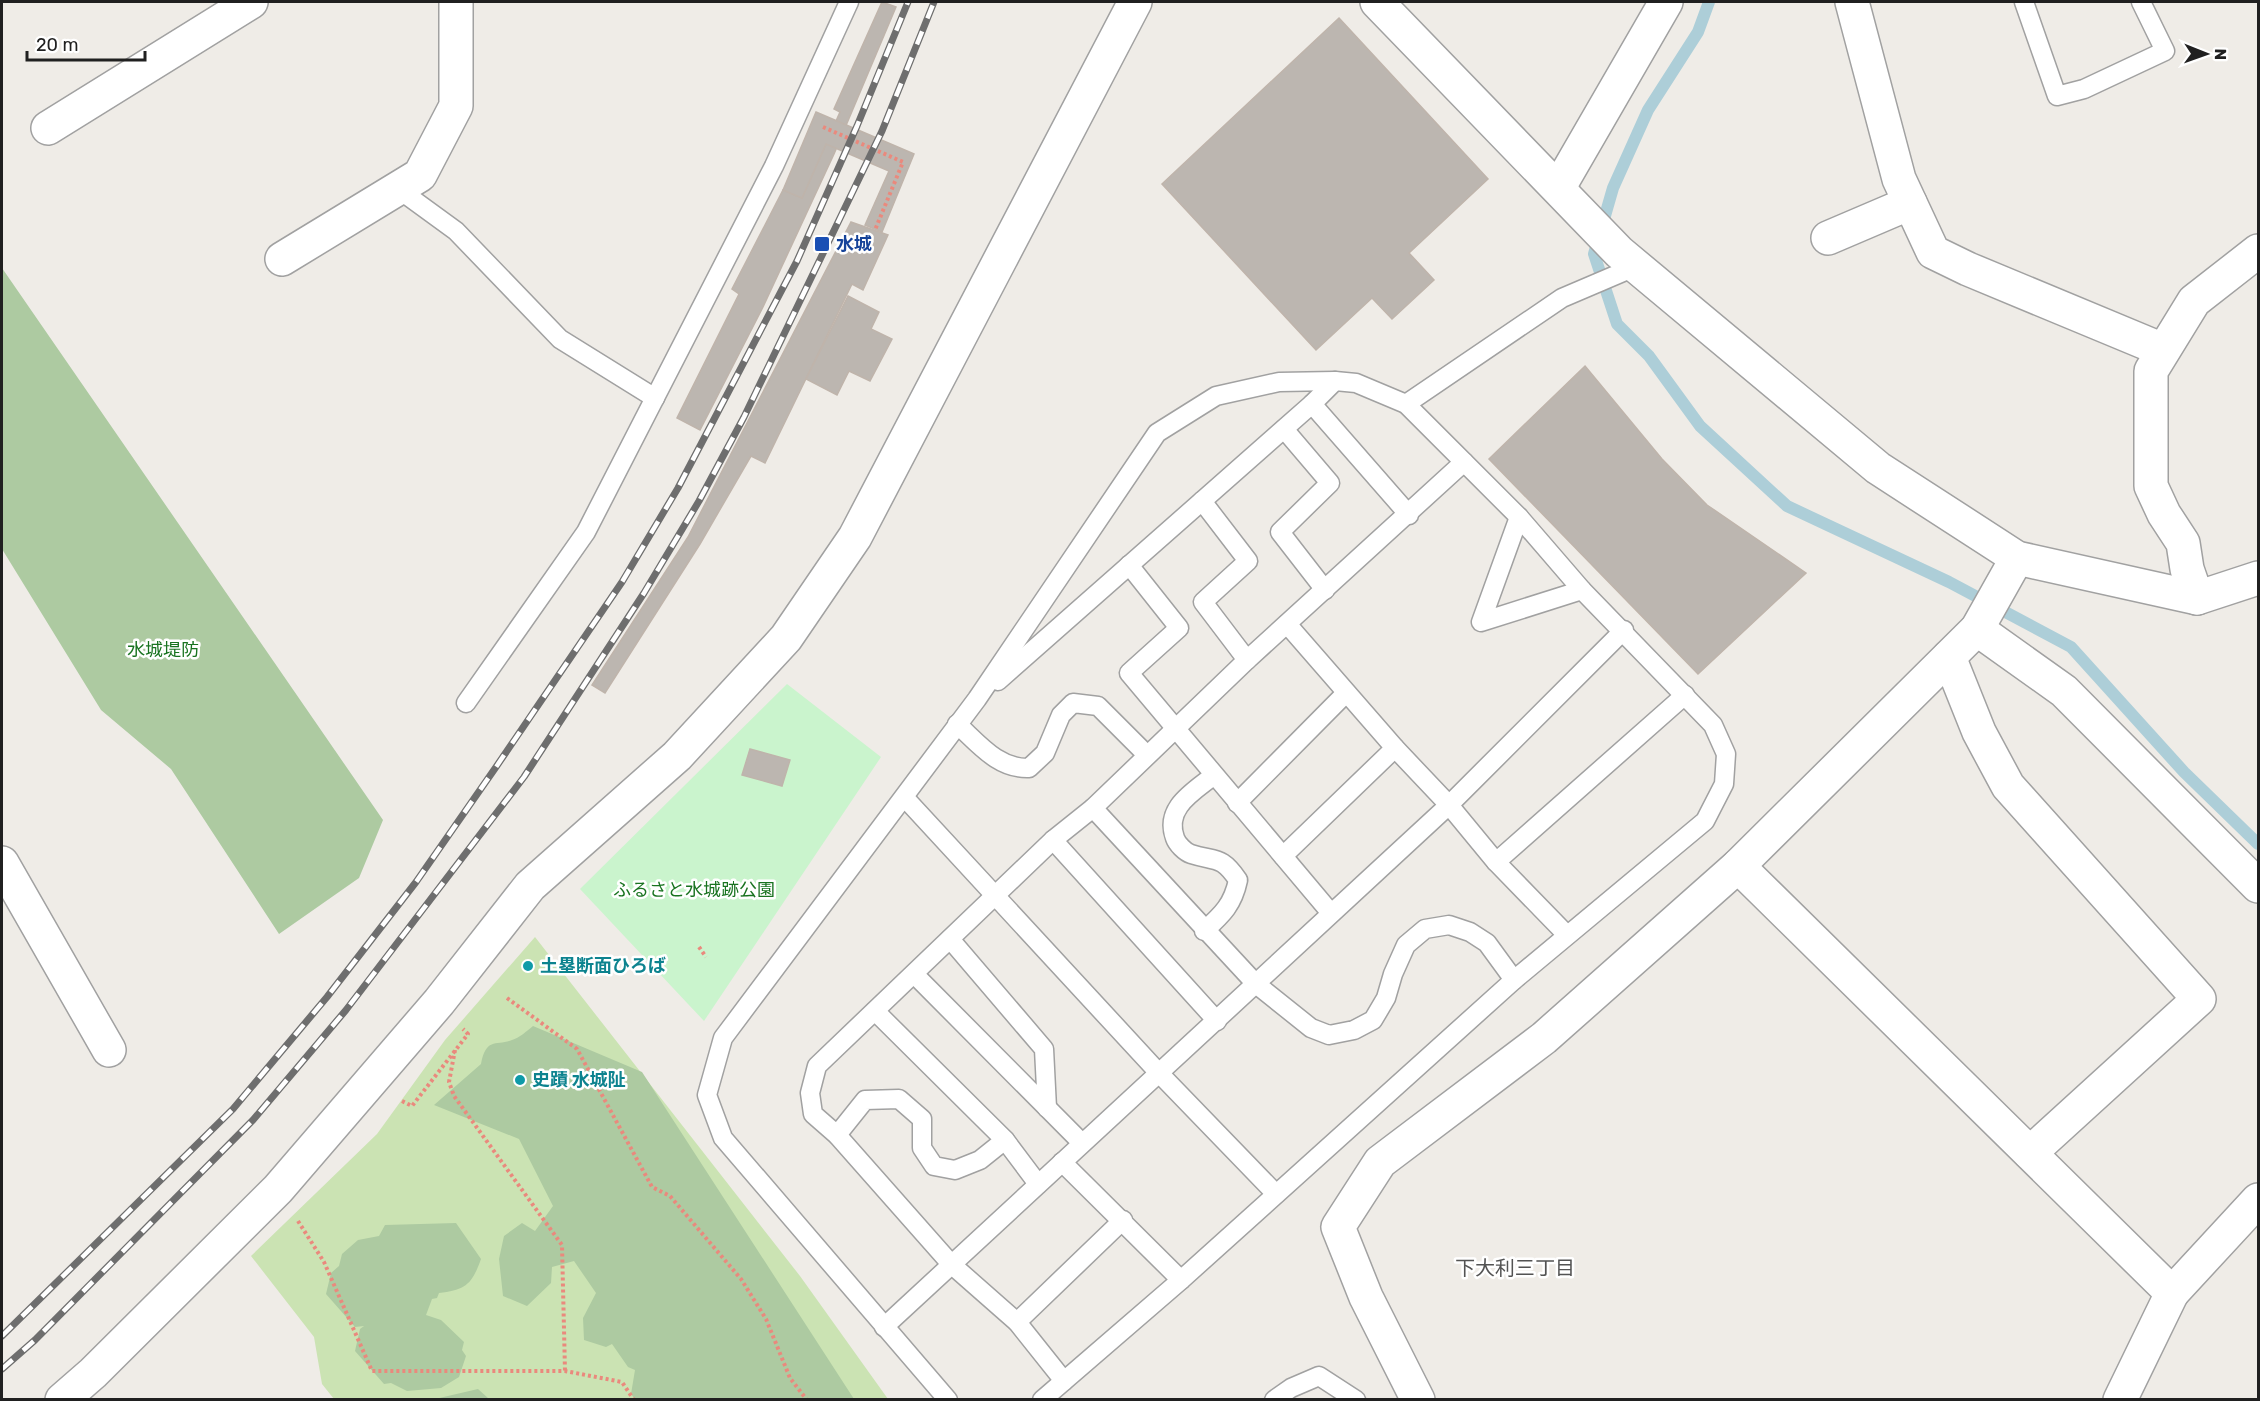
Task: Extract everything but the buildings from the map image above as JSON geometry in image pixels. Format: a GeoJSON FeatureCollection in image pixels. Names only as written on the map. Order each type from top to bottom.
{"type":"FeatureCollection","features":[{"type":"Feature","properties":{"kind":"street"},"geometry":{"type":"LineString","coordinates":[[48,128],[251,2]]}},
{"type":"Feature","properties":{"kind":"street"},"geometry":{"type":"LineString","coordinates":[[282,259],[420,175],[456,106],[456,2]]}},
{"type":"Feature","properties":{"kind":"street"},"geometry":{"type":"LineString","coordinates":[[62,1400],[93,1373],[278,1189],[439,1002],[530,886],[677,756],[786,638],[855,537],[1135,2]]}},
{"type":"Feature","properties":{"kind":"street"},"geometry":{"type":"LineString","coordinates":[[1377,2],[1628,259],[1878,468],[2017,558],[2197,598],[2259,578]]}},
{"type":"Feature","properties":{"kind":"street"},"geometry":{"type":"LineString","coordinates":[[1565,194],[1666,2]]}},
{"type":"Feature","properties":{"kind":"street"},"geometry":{"type":"LineString","coordinates":[[1852,2],[1899,179],[1933,252],[1968,269],[2163,350]]}},
{"type":"Feature","properties":{"kind":"street"},"geometry":{"type":"LineString","coordinates":[[1828,238],[1910,203]]}},
{"type":"Feature","properties":{"kind":"street"},"geometry":{"type":"LineString","coordinates":[[2197,598],[2187,569],[2183,543],[2164,514],[2151,486],[2151,371],[2194,301],[2259,251]]}},
{"type":"Feature","properties":{"kind":"street"},"geometry":{"type":"LineString","coordinates":[[1418,1400],[1366,1297],[1338,1227],[1380,1162],[1544,1038],[1738,866],[1977,629],[2017,558]]}},
{"type":"Feature","properties":{"kind":"street"},"geometry":{"type":"LineString","coordinates":[[1977,629],[2064,691],[2259,886]]}},
{"type":"Feature","properties":{"kind":"street"},"geometry":{"type":"LineString","coordinates":[[1949,657],[1979,732],[2008,786],[2199,999],[2030,1153]]}},
{"type":"Feature","properties":{"kind":"street"},"geometry":{"type":"LineString","coordinates":[[2,863],[109,1050]]}},
{"type":"Feature","properties":{"kind":"street"},"geometry":{"type":"LineString","coordinates":[[1738,866],[2172,1293]]}},
{"type":"Feature","properties":{"kind":"street"},"geometry":{"type":"LineString","coordinates":[[2120,1400],[2172,1293],[2259,1200]]}},
{"type":"Feature","properties":{"kind":"lane"},"geometry":{"type":"LineString","coordinates":[[466,703],[586,532],[774,166],[849,2]]}},
{"type":"Feature","properties":{"kind":"lane"},"geometry":{"type":"LineString","coordinates":[[2024,2],[2056,96],[2084,89],[2165,51],[2141,2]]}},
{"type":"Feature","properties":{"kind":"lane"},"geometry":{"type":"LineString","coordinates":[[397,189],[456,231],[560,339],[655,398]]}},
{"type":"Feature","properties":{"kind":"lane"},"geometry":{"type":"LineString","coordinates":[[1406,404],[1562,298],[1628,259]]}},
{"type":"Feature","properties":{"kind":"lane"},"geometry":{"type":"LineString","coordinates":[[977,699],[1284,429],[1335,381]]}},
{"type":"Feature","properties":{"kind":"lane"},"geometry":{"type":"LineString","coordinates":[[948,1400],[723,1138],[707,1095],[723,1038],[977,699],[1156,433],[1216,396],[1279,382],[1356,383],[1406,404],[1518,518],[1582,590],[1624,630],[1713,725],[1726,754],[1724,784],[1705,821],[1514,980],[1181,1280],[1042,1400]]}},
{"type":"Feature","properties":{"kind":"lane"},"geometry":{"type":"LineString","coordinates":[[1312,404],[1409,515]]}},
{"type":"Feature","properties":{"kind":"lane"},"geometry":{"type":"LineString","coordinates":[[1284,429],[1330,483],[1280,532],[1325,590]]}},
{"type":"Feature","properties":{"kind":"lane"},"geometry":{"type":"LineString","coordinates":[[1064,1381],[1017,1322],[951,1264],[837,1135],[813,1114],[810,1093],[817,1066],[915,975],[1053,840],[1093,808],[1146,754],[1177,729],[1247,660],[1409,515],[1464,462]]}},
{"type":"Feature","properties":{"kind":"lane"},"geometry":{"type":"LineString","coordinates":[[1202,501],[1248,561],[1203,602],[1247,660]]}},
{"type":"Feature","properties":{"kind":"lane"},"geometry":{"type":"LineString","coordinates":[[1518,518],[1481,622],[1582,590]]}},
{"type":"Feature","properties":{"kind":"lane"},"geometry":{"type":"LineString","coordinates":[[1129,565],[1179,628],[1129,673],[1177,729],[1213,776],[1330,912]]}},
{"type":"Feature","properties":{"kind":"lane"},"geometry":{"type":"LineString","coordinates":[[1287,624],[1395,748],[1449,805],[1496,862],[1567,935]]}},
{"type":"Feature","properties":{"kind":"lane"},"geometry":{"type":"LineString","coordinates":[[884,1327],[1158,1072],[1217,1021],[1330,912],[1449,805],[1624,630]]}},
{"type":"Feature","properties":{"kind":"lane"},"geometry":{"type":"LineString","coordinates":[[1237,803],[1346,693]]}},
{"type":"Feature","properties":{"kind":"lane"},"geometry":{"type":"LineString","coordinates":[[1496,862],[1685,695]]}},
{"type":"Feature","properties":{"kind":"lane"},"geometry":{"type":"LineString","coordinates":[[957,724],[1000,763],[1014,768],[1029,768],[1045,753],[1061,715],[1074,703],[1098,706],[1146,754]]}},
{"type":"Feature","properties":{"kind":"lane"},"geometry":{"type":"LineString","coordinates":[[1283,856],[1395,748]]}},
{"type":"Feature","properties":{"kind":"lane"},"geometry":{"type":"LineString","coordinates":[[1204,931],[1228,909],[1235,897],[1238,880],[1229,866],[1217,858],[1189,854],[1176,841],[1171,825],[1178,804],[1213,776]]}},
{"type":"Feature","properties":{"kind":"lane"},"geometry":{"type":"LineString","coordinates":[[904,798],[1158,1072],[1276,1194]]}},
{"type":"Feature","properties":{"kind":"lane"},"geometry":{"type":"LineString","coordinates":[[1093,808],[1204,931],[1256,984],[1311,1028],[1329,1035],[1354,1030],[1373,1020],[1386,998],[1393,974],[1406,945],[1425,929],[1449,926],[1470,932],[1487,943],[1514,980]]}},
{"type":"Feature","properties":{"kind":"lane"},"geometry":{"type":"LineString","coordinates":[[1053,840],[1217,1021]]}},
{"type":"Feature","properties":{"kind":"lane"},"geometry":{"type":"LineString","coordinates":[[950,939],[1044,1048],[1047,1108]]}},
{"type":"Feature","properties":{"kind":"lane"},"geometry":{"type":"LineString","coordinates":[[915,975],[1082,1143]]}},
{"type":"Feature","properties":{"kind":"lane"},"geometry":{"type":"LineString","coordinates":[[875,1011],[1005,1140],[1038,1184]]}},
{"type":"Feature","properties":{"kind":"lane"},"geometry":{"type":"LineString","coordinates":[[837,1135],[865,1100],[899,1099],[922,1119],[921,1148],[934,1166],[955,1170],[980,1160],[1005,1140]]}},
{"type":"Feature","properties":{"kind":"lane"},"geometry":{"type":"LineString","coordinates":[[1062,1162],[1181,1280]]}},
{"type":"Feature","properties":{"kind":"lane"},"geometry":{"type":"LineString","coordinates":[[1017,1322],[1123,1220]]}},
{"type":"Feature","properties":{"kind":"lane"},"geometry":{"type":"LineString","coordinates":[[1274,1400],[1291,1388],[1319,1376],[1356,1400]]}},
{"type":"Feature","properties":{"kind":"path"},"geometry":{"type":"LineString","coordinates":[[822,127],[903,162],[875,230]]}},
{"type":"Feature","properties":{"kind":"path"},"geometry":{"type":"LineString","coordinates":[[699,947],[706,957]]}},
{"type":"Feature","properties":{"kind":"path"},"geometry":{"type":"LineString","coordinates":[[507,998],[577,1049],[652,1187],[670,1196],[741,1279],[766,1319],[790,1378],[807,1400]]}},
{"type":"Feature","properties":{"kind":"path"},"geometry":{"type":"LineString","coordinates":[[455,1050],[449,1082],[454,1096],[562,1245],[565,1371]]}},
{"type":"Feature","properties":{"kind":"path"},"geometry":{"type":"LineString","coordinates":[[278,1189],[324,1262],[372,1371],[565,1371],[622,1382],[634,1400]]}},
{"type":"Feature","properties":{"kind":"green space","name":"水城堤防"},"geometry":{"type":"Polygon","coordinates":[[[2,268],[383,820],[359,878],[279,934],[171,769],[101,710],[2,549],[2,268]]]}},
{"type":"Feature","properties":{"kind":"green space","name":"ふるさと水城跡公園"},"geometry":{"type":"Polygon","coordinates":[[[787,684],[881,757],[704,1021],[580,889],[787,684]]]}},
{"type":"Feature","properties":{"kind":"green space"},"geometry":{"type":"Polygon","coordinates":[[[535,937],[800,1276],[888,1399],[334,1399],[322,1384],[314,1337],[251,1256],[377,1134],[445,1040],[535,937]]]}},
{"type":"Feature","properties":{"kind":"green space"},"geometry":{"type":"Polygon","coordinates":[[[533,1026],[642,1072],[854,1399],[635,1399],[631,1394],[635,1370],[628,1367],[612,1344],[606,1347],[584,1340],[583,1318],[596,1293],[574,1261],[552,1267],[551,1283],[527,1306],[503,1296],[499,1259],[504,1236],[522,1223],[535,1231],[553,1206],[519,1139],[434,1105],[481,1064],[483,1055],[489,1046],[515,1039],[533,1026]]]}},
{"type":"Feature","properties":{"kind":"green space"},"geometry":{"type":"Polygon","coordinates":[[[456,1223],[481,1259],[471,1280],[462,1288],[439,1293],[437,1298],[432,1299],[426,1315],[441,1320],[464,1342],[462,1350],[466,1356],[459,1377],[441,1388],[407,1391],[391,1383],[384,1384],[355,1351],[360,1329],[364,1326],[355,1327],[326,1294],[331,1273],[339,1266],[342,1254],[358,1240],[379,1236],[385,1225],[456,1223]]]}},
{"type":"Feature","properties":{"kind":"green space"},"geometry":{"type":"Polygon","coordinates":[[[478,1389],[489,1399],[435,1399],[478,1389]]]}},
{"type":"Feature","properties":{"kind":"waterway"},"geometry":{"type":"LineString","coordinates":[[1709,2],[1698,32],[1648,110],[1613,188],[1594,254],[1617,324],[1649,356],[1700,426],[1787,506],[1949,582],[2071,647],[2184,772],[2258,844]]}},
{"type":"Feature","properties":{"kind":"railway"},"geometry":{"type":"LineString","coordinates":[[2,1336],[233,1109],[327,997],[416,882],[622,582],[678,488],[797,261],[857,126],[908,2]]}},
{"type":"Feature","properties":{"kind":"railway"},"geometry":{"type":"LineString","coordinates":[[2,1369],[35,1340],[253,1120],[346,1010],[524,777],[644,593],[699,501],[744,417],[882,131],[934,2]]}},
{"type":"Feature","properties":{"kind":"place","name":"水城"},"geometry":{"type":"Point","coordinates":[822,244]}},
{"type":"Feature","properties":{"kind":"place","name":"土塁断面ひろば"},"geometry":{"type":"Point","coordinates":[528,966]}},
{"type":"Feature","properties":{"kind":"place","name":"史蹟 水城阯"},"geometry":{"type":"Point","coordinates":[520,1080]}},
{"type":"Feature","properties":{"kind":"district","name":"下大利三丁目"},"geometry":{"type":"Point","coordinates":[1515,1268]}}]}
